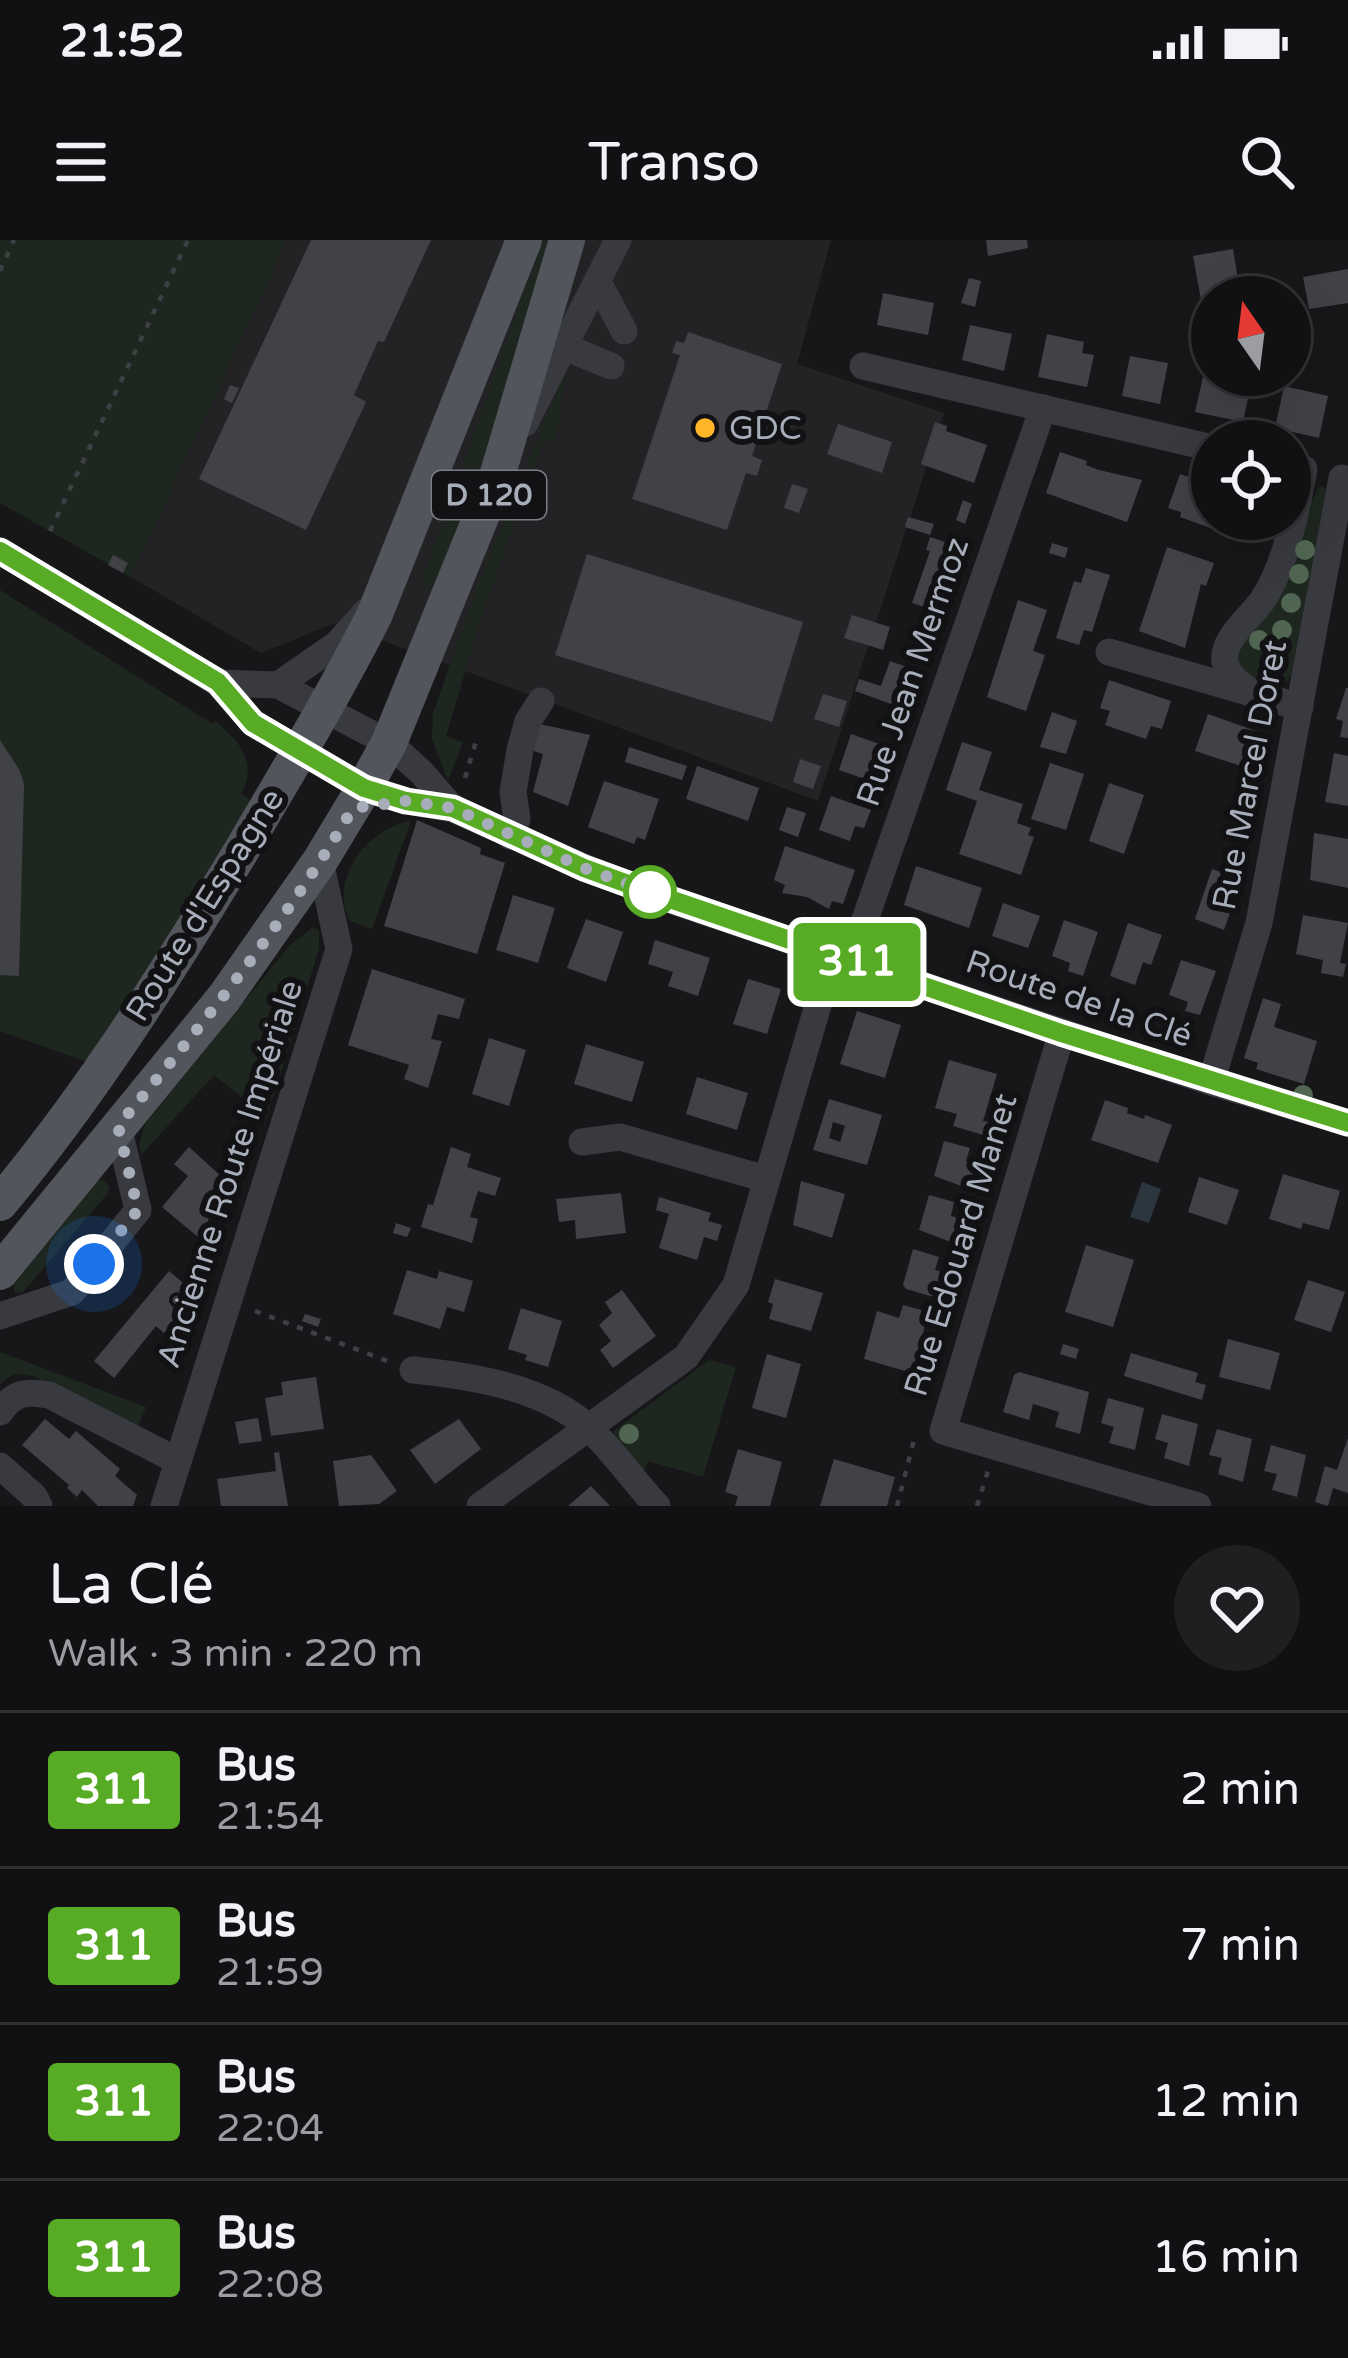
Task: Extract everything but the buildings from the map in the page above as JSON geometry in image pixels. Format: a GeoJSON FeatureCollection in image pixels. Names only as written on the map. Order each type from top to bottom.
{"type":"FeatureCollection","features":[{"type":"Feature","properties":{"kind":"main road","name":"Route d'Espagne"},"geometry":{"type":"LineString","coordinates":[[0,1203],[40,1155],[173,964],[325,709],[385,591],[524,240]]}},
{"type":"Feature","properties":{"kind":"main road","name":"Route d'Espagne"},"geometry":{"type":"LineString","coordinates":[[0,1272],[224,998],[358,798],[388,743],[496,480],[567,240]]}},
{"type":"Feature","properties":{"kind":"street"},"geometry":{"type":"LineString","coordinates":[[496,480],[618,240]]}},
{"type":"Feature","properties":{"kind":"street"},"geometry":{"type":"LineString","coordinates":[[598,282],[625,331]]}},
{"type":"Feature","properties":{"kind":"street"},"geometry":{"type":"LineString","coordinates":[[565,347],[611,366]]}},
{"type":"Feature","properties":{"kind":"street"},"geometry":{"type":"LineString","coordinates":[[863,366],[1191,443]]}},
{"type":"Feature","properties":{"kind":"street","name":"Rue Jean Mermoz"},"geometry":{"type":"LineString","coordinates":[[480,1506],[686,1357],[736,1285],[766,1179],[842,957],[1043,408]]}},
{"type":"Feature","properties":{"kind":"street"},"geometry":{"type":"LineString","coordinates":[[1311,471],[1345,478]]}},
{"type":"Feature","properties":{"kind":"street","name":"Rue Marcel Doret"},"geometry":{"type":"LineString","coordinates":[[1210,1082],[1259,922],[1345,478]]}},
{"type":"Feature","properties":{"kind":"street"},"geometry":{"type":"LineString","coordinates":[[1257,696],[1233,679],[1224,660],[1230,640],[1270,588],[1287,540]]}},
{"type":"Feature","properties":{"kind":"street"},"geometry":{"type":"LineString","coordinates":[[0,551],[218,682],[253,723],[300,752],[358,798]]}},
{"type":"Feature","properties":{"kind":"street","name":"Route d'Espagne"},"geometry":{"type":"LineString","coordinates":[[278,685],[337,644],[385,591]]}},
{"type":"Feature","properties":{"kind":"street"},"geometry":{"type":"LineString","coordinates":[[1109,652],[1300,707]]}},
{"type":"Feature","properties":{"kind":"street"},"geometry":{"type":"LineString","coordinates":[[218,682],[278,685]]}},
{"type":"Feature","properties":{"kind":"street","name":"Route de la Clé"},"geometry":{"type":"LineString","coordinates":[[278,685],[388,743],[457,801],[510,836],[661,896],[1061,1033],[1348,1124]]}},
{"type":"Feature","properties":{"kind":"street"},"geometry":{"type":"LineString","coordinates":[[510,836],[517,819],[513,792],[520,750],[528,721],[542,700]]}},
{"type":"Feature","properties":{"kind":"street","name":"Route de la Clé"},"geometry":{"type":"LineString","coordinates":[[358,798],[457,801]]}},
{"type":"Feature","properties":{"kind":"street","name":"Ancienne Route Impériale"},"geometry":{"type":"LineString","coordinates":[[164,1506],[339,949],[320,861]]}},
{"type":"Feature","properties":{"kind":"street","name":"Rue Edouard Manet"},"geometry":{"type":"LineString","coordinates":[[1061,1033],[943,1431],[1119,1495],[1198,1506]]}},
{"type":"Feature","properties":{"kind":"street"},"geometry":{"type":"LineString","coordinates":[[0,1316],[72,1292],[138,1210],[118,1126]]}},
{"type":"Feature","properties":{"kind":"street"},"geometry":{"type":"LineString","coordinates":[[582,1142],[620,1137],[766,1179]]}},
{"type":"Feature","properties":{"kind":"street"},"geometry":{"type":"LineString","coordinates":[[0,1217],[40,1155]]}},
{"type":"Feature","properties":{"kind":"street"},"geometry":{"type":"LineString","coordinates":[[413,1370],[463,1375],[555,1403],[588,1428],[657,1506]]}},
{"type":"Feature","properties":{"kind":"street"},"geometry":{"type":"LineString","coordinates":[[0,1412],[8,1399],[26,1391],[49,1395],[178,1461]]}},
{"type":"Feature","properties":{"kind":"street"},"geometry":{"type":"LineString","coordinates":[[0,1466],[39,1506]]}},
{"type":"Feature","properties":{"kind":"path"},"geometry":{"type":"LineString","coordinates":[[0,271],[14,240]]}},
{"type":"Feature","properties":{"kind":"path"},"geometry":{"type":"LineString","coordinates":[[50,531],[188,240]]}},
{"type":"Feature","properties":{"kind":"path"},"geometry":{"type":"LineString","coordinates":[[457,801],[477,738]]}},
{"type":"Feature","properties":{"kind":"path"},"geometry":{"type":"LineString","coordinates":[[227,1300],[413,1370]]}},
{"type":"Feature","properties":{"kind":"path"},"geometry":{"type":"LineString","coordinates":[[898,1506],[918,1425]]}},
{"type":"Feature","properties":{"kind":"path"},"geometry":{"type":"LineString","coordinates":[[977,1506],[994,1447]]}},
{"type":"Feature","properties":{"kind":"shaded area"},"geometry":{"type":"Polygon","coordinates":[[[0,240],[287,240],[131,577],[0,503],[0,240]]]}},
{"type":"Feature","properties":{"kind":"shaded area"},"geometry":{"type":"Polygon","coordinates":[[[287,240],[831,240],[797,364],[944,413],[818,801],[335,623],[261,653],[131,577],[287,240]]]}},
{"type":"Feature","properties":{"kind":"shaded area"},"geometry":{"type":"Polygon","coordinates":[[[543,240],[553,240],[492,439],[438,588],[431,589],[422,580],[543,240]]]}},
{"type":"Feature","properties":{"kind":"shaded area"},"geometry":{"type":"Polygon","coordinates":[[[565,372],[556,440],[544,438],[480,621],[446,736],[463,742],[448,781],[432,739],[433,713],[477,588],[565,372]]]}},
{"type":"Feature","properties":{"kind":"shaded area"},"geometry":{"type":"Polygon","coordinates":[[[1320,485],[1326,489],[1292,675],[1283,685],[1253,681],[1241,671],[1236,648],[1292,540],[1311,540],[1311,502],[1320,485]]]}},
{"type":"Feature","properties":{"kind":"shaded area"},"geometry":{"type":"Polygon","coordinates":[[[0,590],[214,725],[214,720],[243,752],[248,772],[241,794],[256,803],[93,1064],[0,1031],[0,590]]]}},
{"type":"Feature","properties":{"kind":"shaded area"},"geometry":{"type":"Polygon","coordinates":[[[411,821],[372,929],[350,921],[344,888],[356,858],[380,834],[411,821]]]}},
{"type":"Feature","properties":{"kind":"shaded area"},"geometry":{"type":"Polygon","coordinates":[[[313,927],[319,931],[319,949],[264,1126],[263,1114],[214,1075],[141,1155],[145,1124],[289,946],[313,927]]]}},
{"type":"Feature","properties":{"kind":"shaded area"},"geometry":{"type":"Polygon","coordinates":[[[102,1179],[110,1187],[108,1193],[22,1293],[15,1294],[13,1284],[102,1179]]]}},
{"type":"Feature","properties":{"kind":"shaded area"},"geometry":{"type":"Polygon","coordinates":[[[1142,1182],[1161,1189],[1149,1223],[1130,1217],[1142,1182]]]}},
{"type":"Feature","properties":{"kind":"shaded area"},"geometry":{"type":"Polygon","coordinates":[[[0,1352],[146,1407],[137,1429],[33,1376],[15,1375],[0,1385],[0,1352]]]}},
{"type":"Feature","properties":{"kind":"shaded area"},"geometry":{"type":"Polygon","coordinates":[[[709,1360],[736,1367],[703,1477],[648,1461],[644,1471],[615,1439],[614,1431],[709,1360]]]}},
{"type":"Feature","properties":{"kind":"bus line","name":"311"},"geometry":{"type":"LineString","coordinates":[[0,551],[218,682],[253,723],[364,788],[453,808],[584,868],[661,896],[1061,1033],[1348,1123]]}},
{"type":"Feature","properties":{"kind":"place","name":"GDC"},"geometry":{"type":"Point","coordinates":[705,428]}},
{"type":"Feature","properties":{"kind":"route"},"geometry":{"type":"LineString","coordinates":[[94,1264],[138,1210],[118,1126],[224,998],[353,808],[406,801],[453,808],[584,868],[661,896],[650,892]]}}]}
